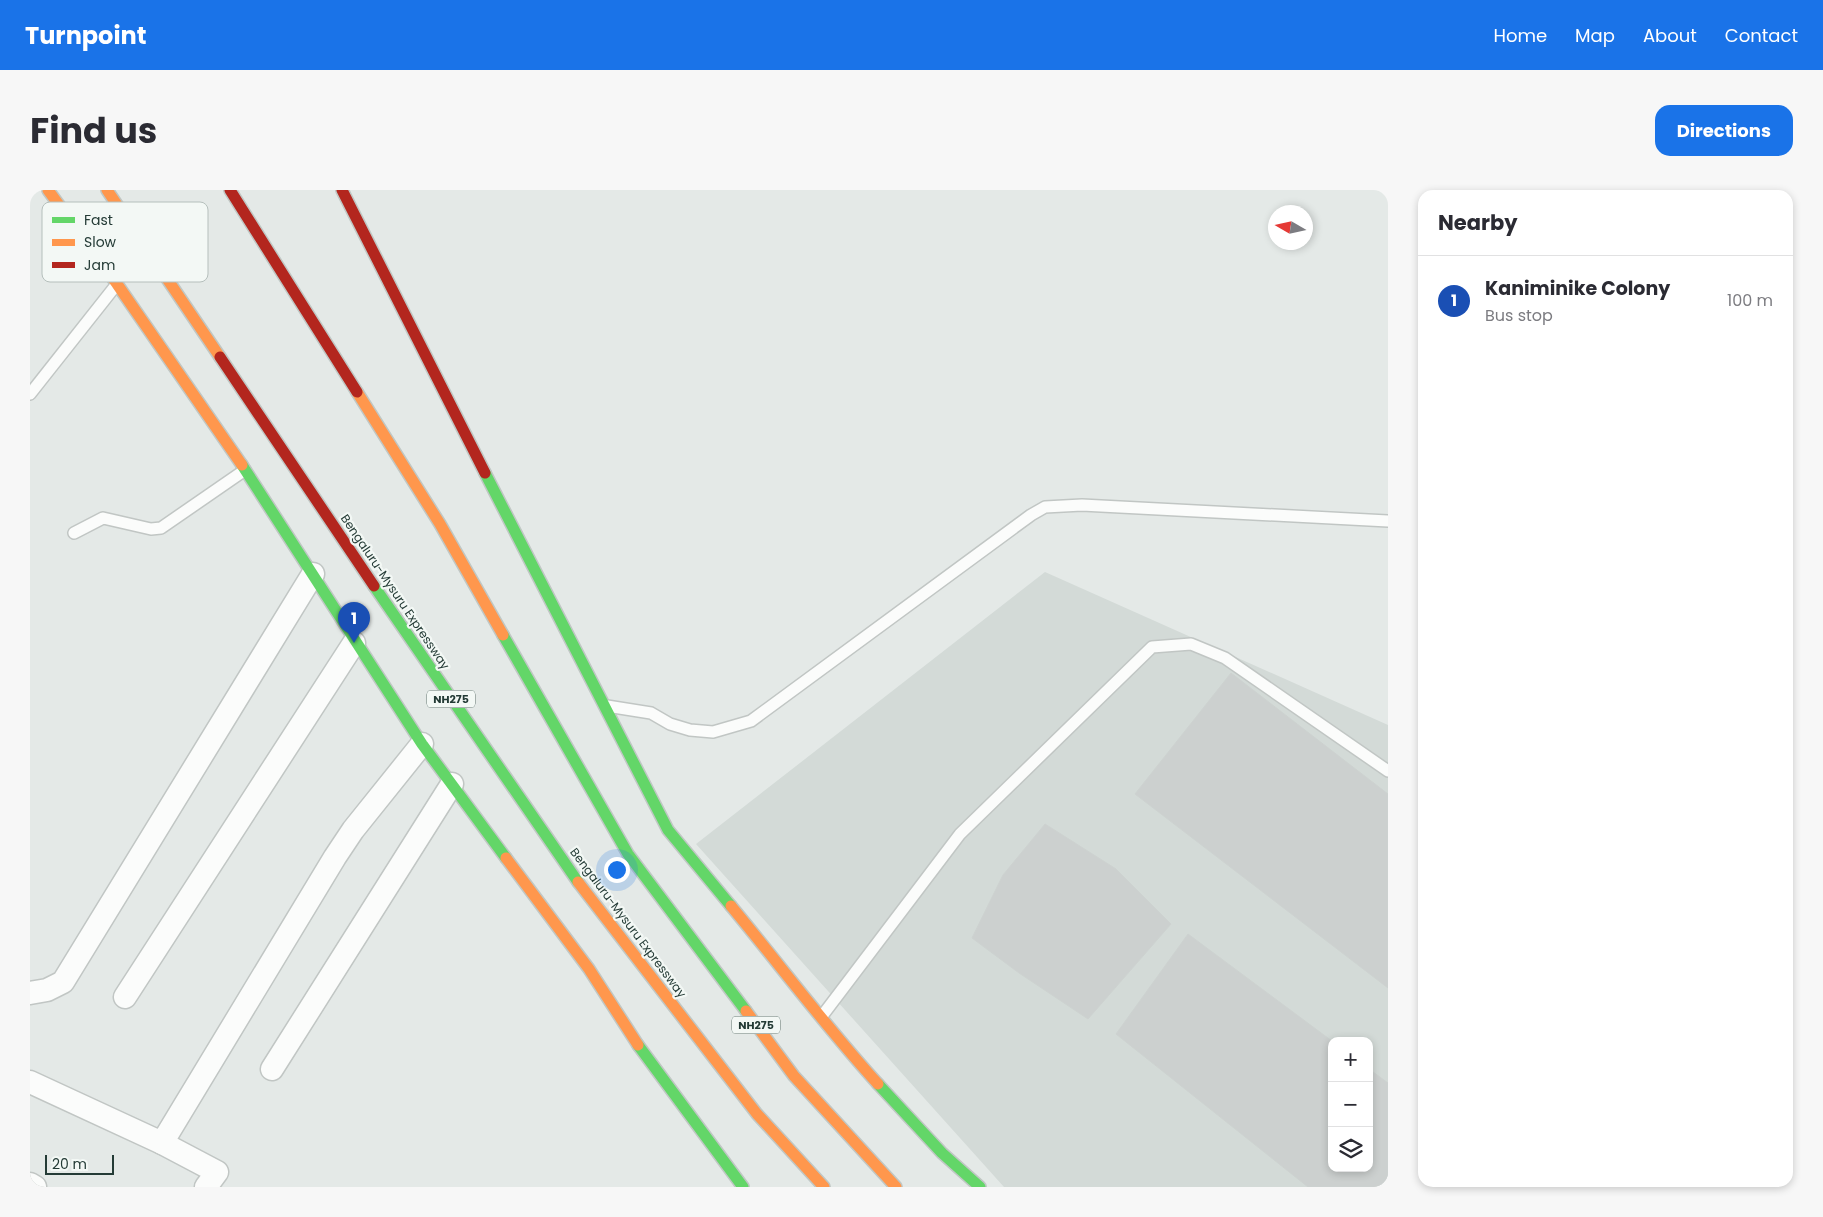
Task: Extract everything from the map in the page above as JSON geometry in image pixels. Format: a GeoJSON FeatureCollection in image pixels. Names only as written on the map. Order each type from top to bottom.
{"type":"FeatureCollection","features":[{"type":"Feature","properties":{"kind":"main road"},"geometry":{"type":"LineString","coordinates":[[48,190],[57,202]]}},
{"type":"Feature","properties":{"kind":"main road","name":"Bengaluru-Mysuru Expressway"},"geometry":{"type":"LineString","coordinates":[[107,190],[115,202]]}},
{"type":"Feature","properties":{"kind":"main road","name":"NH275"},"geometry":{"type":"LineString","coordinates":[[230,190],[440,524],[628,854],[794,1076],[896,1187]]}},
{"type":"Feature","properties":{"kind":"main road"},"geometry":{"type":"LineString","coordinates":[[342,190],[546,595],[668,830],[822,1016],[839,1041],[935,1146],[980,1187]]}},
{"type":"Feature","properties":{"kind":"main road","name":"Bengaluru-Mysuru Expressway"},"geometry":{"type":"LineString","coordinates":[[169,282],[430,669],[590,899],[757,1114],[824,1187]]}},
{"type":"Feature","properties":{"kind":"main road"},"geometry":{"type":"LineString","coordinates":[[117,284],[245,470],[313,574],[354,643],[422,744],[589,969],[623,1024],[743,1187]]}},
{"type":"Feature","properties":{"kind":"street"},"geometry":{"type":"LineString","coordinates":[[30,992],[47,990],[64,982],[313,574]]}},
{"type":"Feature","properties":{"kind":"street"},"geometry":{"type":"LineString","coordinates":[[125,997],[354,643]]}},
{"type":"Feature","properties":{"kind":"street"},"geometry":{"type":"LineString","coordinates":[[162,1143],[335,857],[353,830],[422,744]]}},
{"type":"Feature","properties":{"kind":"street"},"geometry":{"type":"LineString","coordinates":[[272,1070],[452,784]]}},
{"type":"Feature","properties":{"kind":"street"},"geometry":{"type":"LineString","coordinates":[[30,1082],[162,1143],[217,1172],[206,1187]]}},
{"type":"Feature","properties":{"kind":"street"},"geometry":{"type":"LineString","coordinates":[[30,1184],[35,1187]]}},
{"type":"Feature","properties":{"kind":"lane"},"geometry":{"type":"LineString","coordinates":[[30,394],[117,284]]}},
{"type":"Feature","properties":{"kind":"lane"},"geometry":{"type":"LineString","coordinates":[[74,533],[103,518],[151,529],[161,528],[245,470]]}},
{"type":"Feature","properties":{"kind":"lane"},"geometry":{"type":"LineString","coordinates":[[605,706],[651,713],[670,724],[690,730],[713,732],[751,721],[1031,515],[1045,508],[1082,504],[1388,521]]}},
{"type":"Feature","properties":{"kind":"lane"},"geometry":{"type":"LineString","coordinates":[[822,1016],[960,834],[1152,647],[1191,644],[1226,658],[1388,771]]}},
{"type":"Feature","properties":{"kind":"shaded area"},"geometry":{"type":"Polygon","coordinates":[[[1045,572],[1388,725],[1388,1187],[1004,1187],[696,844],[1045,572]]]}},
{"type":"Feature","properties":{"kind":"building"},"geometry":{"type":"Polygon","coordinates":[[[1231,673],[1388,794],[1388,988],[1135,794],[1231,673]]]}},
{"type":"Feature","properties":{"kind":"building"},"geometry":{"type":"Polygon","coordinates":[[[1045,824],[1116,869],[1171,924],[1088,1019],[1019,973],[972,938],[1003,875],[1045,824]]]}},
{"type":"Feature","properties":{"kind":"building"},"geometry":{"type":"Polygon","coordinates":[[[1188,934],[1328,1038],[1328,1172],[1373,1172],[1373,1072],[1388,1083],[1388,1187],[1308,1187],[1116,1034],[1188,934]]]}},
{"type":"Feature","properties":{"kind":"traffic: fast"},"geometry":{"type":"LineString","coordinates":[[242,465],[422,744],[506,858]]}},
{"type":"Feature","properties":{"kind":"traffic: fast"},"geometry":{"type":"LineString","coordinates":[[485,473],[668,830],[731,906]]}},
{"type":"Feature","properties":{"kind":"traffic: fast"},"geometry":{"type":"LineString","coordinates":[[374,586],[578,882]]}},
{"type":"Feature","properties":{"kind":"traffic: fast"},"geometry":{"type":"LineString","coordinates":[[503,635],[628,854],[746,1011]]}},
{"type":"Feature","properties":{"kind":"traffic: fast"},"geometry":{"type":"LineString","coordinates":[[638,1045],[743,1187]]}},
{"type":"Feature","properties":{"kind":"traffic: fast"},"geometry":{"type":"LineString","coordinates":[[878,1084],[942,1153],[980,1187]]}},
{"type":"Feature","properties":{"kind":"traffic: slow"},"geometry":{"type":"LineString","coordinates":[[48,190],[57,202]]}},
{"type":"Feature","properties":{"kind":"traffic: slow"},"geometry":{"type":"LineString","coordinates":[[107,190],[115,202]]}},
{"type":"Feature","properties":{"kind":"traffic: slow"},"geometry":{"type":"LineString","coordinates":[[116,282],[242,465]]}},
{"type":"Feature","properties":{"kind":"traffic: slow"},"geometry":{"type":"LineString","coordinates":[[169,282],[220,357]]}},
{"type":"Feature","properties":{"kind":"traffic: slow"},"geometry":{"type":"LineString","coordinates":[[357,392],[440,524],[503,635]]}},
{"type":"Feature","properties":{"kind":"traffic: slow"},"geometry":{"type":"LineString","coordinates":[[506,858],[589,969],[638,1045]]}},
{"type":"Feature","properties":{"kind":"traffic: slow"},"geometry":{"type":"LineString","coordinates":[[578,882],[757,1114],[824,1187]]}},
{"type":"Feature","properties":{"kind":"traffic: slow"},"geometry":{"type":"LineString","coordinates":[[731,906],[878,1084]]}},
{"type":"Feature","properties":{"kind":"traffic: slow"},"geometry":{"type":"LineString","coordinates":[[746,1011],[794,1076],[896,1187]]}},
{"type":"Feature","properties":{"kind":"traffic: jam"},"geometry":{"type":"LineString","coordinates":[[230,190],[357,392]]}},
{"type":"Feature","properties":{"kind":"traffic: jam"},"geometry":{"type":"LineString","coordinates":[[342,190],[485,473]]}},
{"type":"Feature","properties":{"kind":"traffic: jam"},"geometry":{"type":"LineString","coordinates":[[220,357],[374,586]]}},
{"type":"Feature","properties":{"kind":"place","name":"Kaniminike Colony"},"geometry":{"type":"Point","coordinates":[354,643]}}]}
